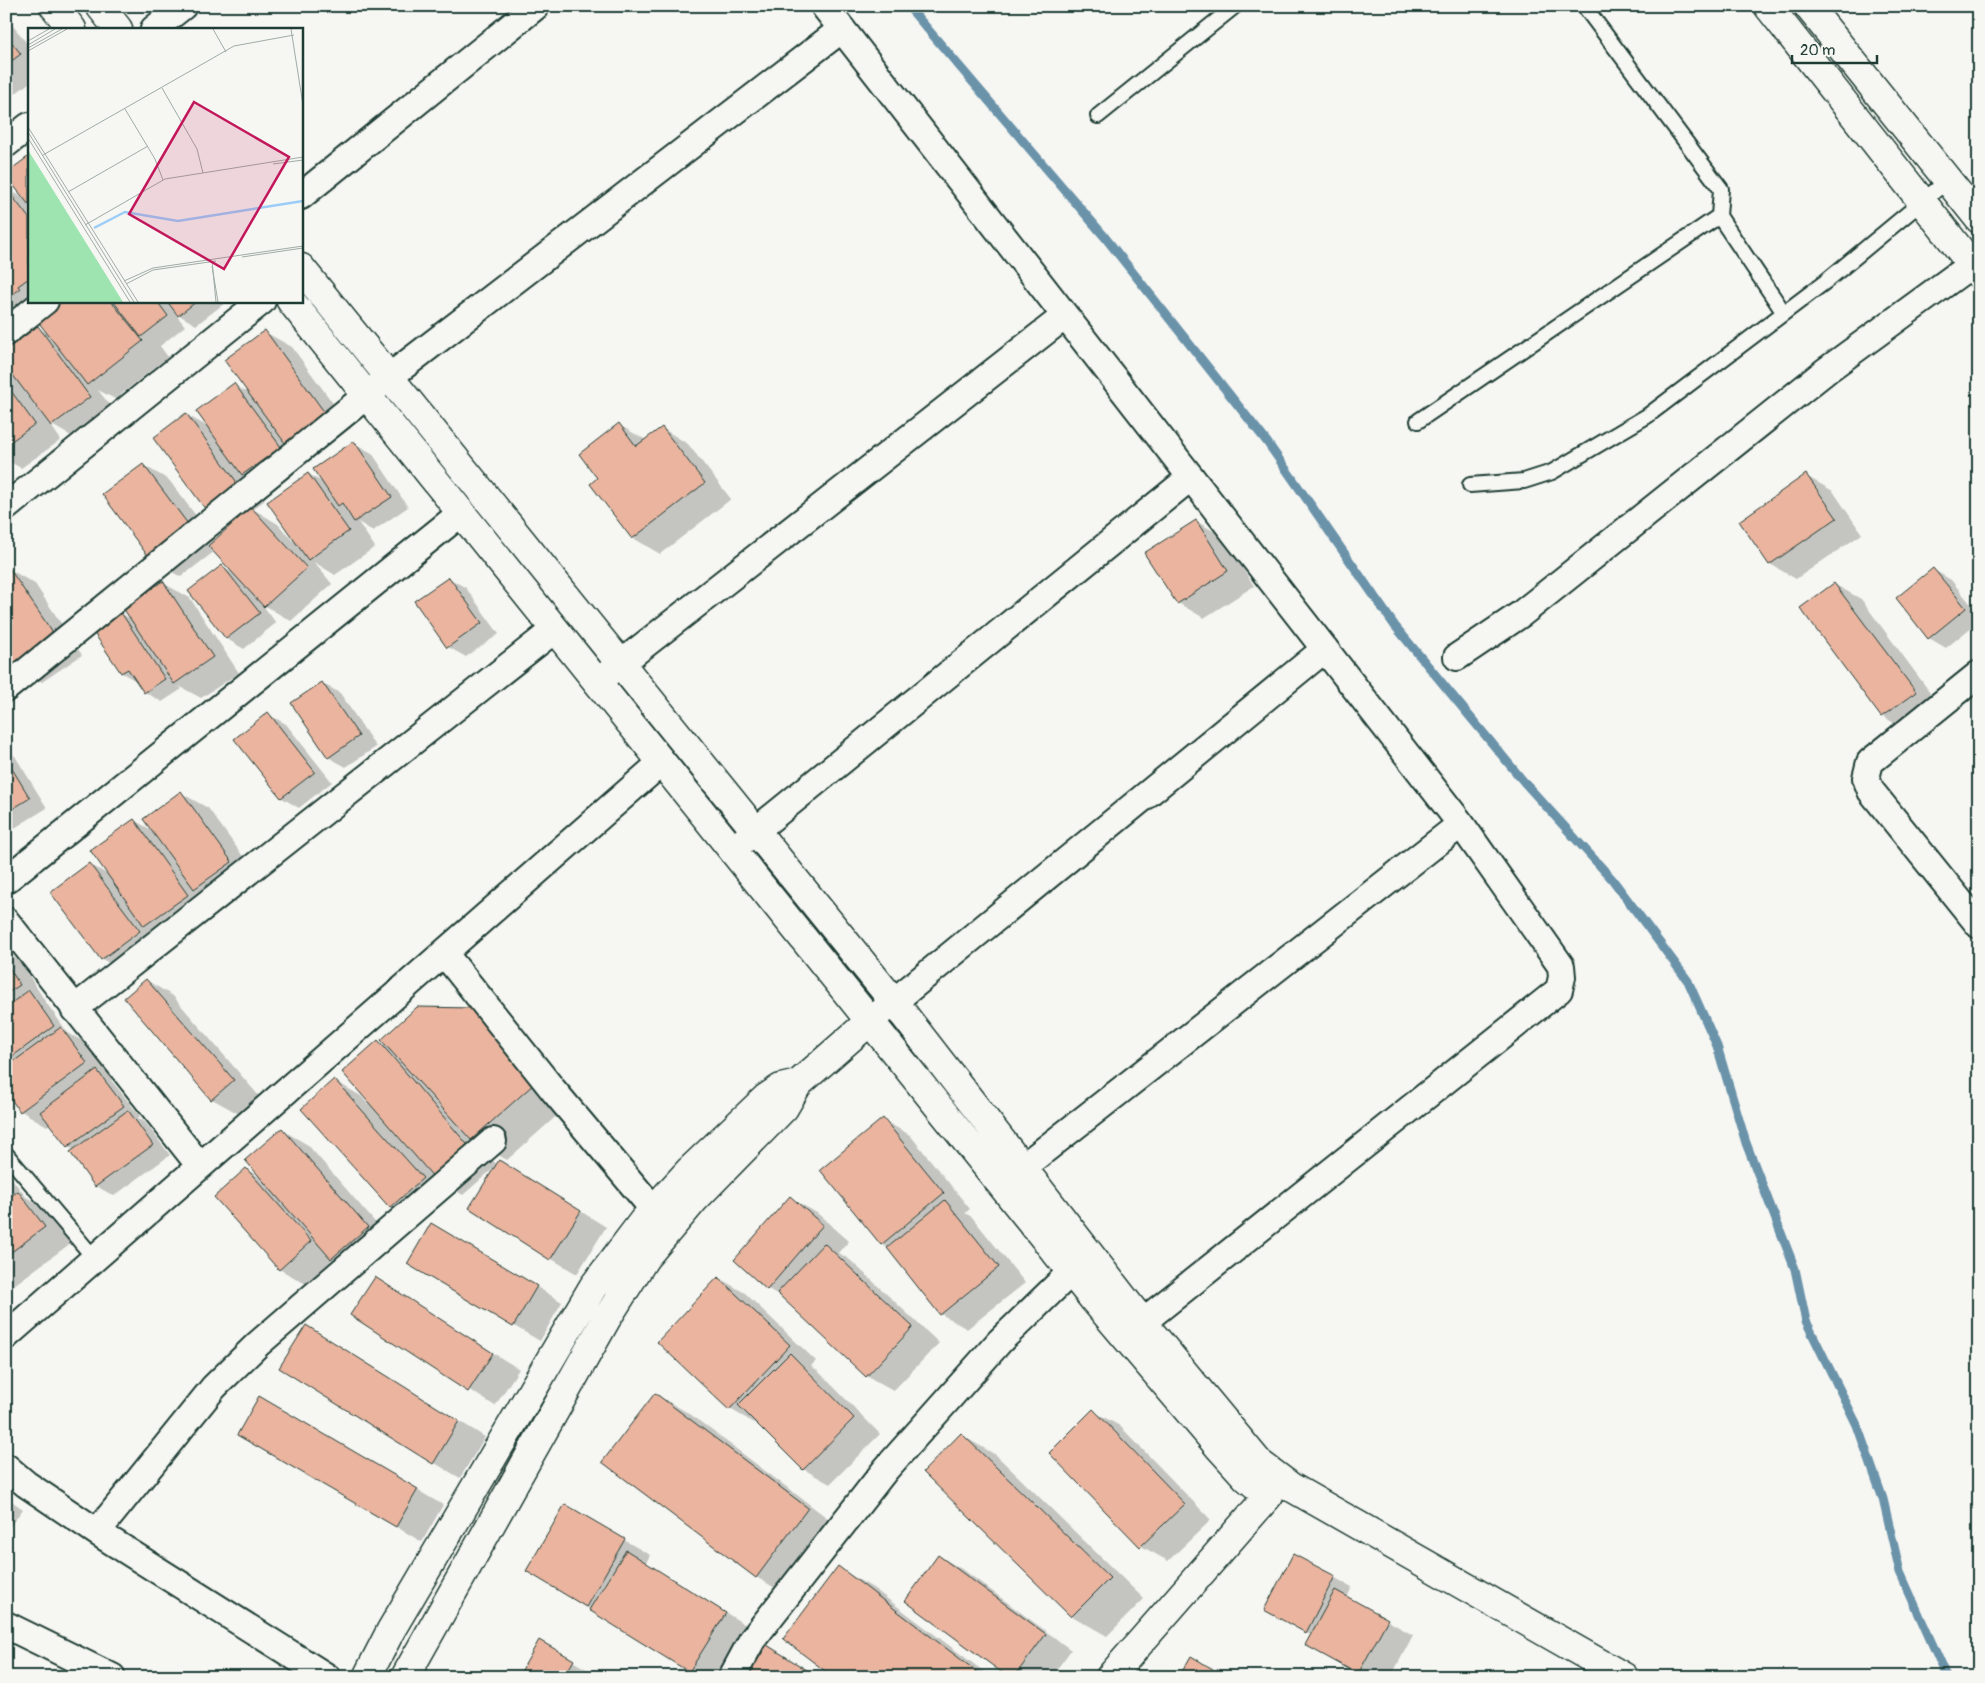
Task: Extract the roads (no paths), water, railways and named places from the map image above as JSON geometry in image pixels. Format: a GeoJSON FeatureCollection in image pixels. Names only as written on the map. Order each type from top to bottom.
{"type":"FeatureCollection","features":[{"type":"Feature","properties":{"kind":"street"},"geometry":{"type":"LineString","coordinates":[[54,6],[71,28]]}},
{"type":"Feature","properties":{"kind":"street"},"geometry":{"type":"LineString","coordinates":[[100,6],[117,28]]}},
{"type":"Feature","properties":{"kind":"street"},"geometry":{"type":"LineString","coordinates":[[155,28],[183,6]]}},
{"type":"Feature","properties":{"kind":"street"},"geometry":{"type":"LineString","coordinates":[[302,195],[536,6]]}},
{"type":"Feature","properties":{"kind":"street"},"geometry":{"type":"LineString","coordinates":[[824,6],[1460,824],[1561,966],[1562,977],[1559,990],[1134,1330]]}},
{"type":"Feature","properties":{"kind":"street"},"geometry":{"type":"LineString","coordinates":[[1457,657],[1521,614],[1827,370],[1976,266],[1954,242],[1768,6]]}},
{"type":"Feature","properties":{"kind":"street"},"geometry":{"type":"LineString","coordinates":[[1808,6],[1979,219]]}},
{"type":"Feature","properties":{"kind":"street"},"geometry":{"type":"LineString","coordinates":[[6,688],[388,378],[842,30]]}},
{"type":"Feature","properties":{"kind":"street"},"geometry":{"type":"LineString","coordinates":[[6,144],[28,127]]}},
{"type":"Feature","properties":{"kind":"street"},"geometry":{"type":"LineString","coordinates":[[1954,242],[1979,224]]}},
{"type":"Feature","properties":{"kind":"street"},"geometry":{"type":"LineString","coordinates":[[302,269],[894,1002],[1023,1166],[1134,1330],[1247,1478],[1269,1495],[1589,1677]]}},
{"type":"Feature","properties":{"kind":"street"},"geometry":{"type":"LineString","coordinates":[[6,332],[43,302]]}},
{"type":"Feature","properties":{"kind":"street"},"geometry":{"type":"LineString","coordinates":[[6,507],[261,302]]}},
{"type":"Feature","properties":{"kind":"street"},"geometry":{"type":"LineString","coordinates":[[292,302],[460,514],[662,762],[1071,1272],[1134,1330],[1259,1463],[1274,1476],[1624,1677]]}},
{"type":"Feature","properties":{"kind":"street"},"geometry":{"type":"LineString","coordinates":[[597,682],[1065,316]]}},
{"type":"Feature","properties":{"kind":"street"},"geometry":{"type":"LineString","coordinates":[[732,850],[1191,477]]}},
{"type":"Feature","properties":{"kind":"street"},"geometry":{"type":"LineString","coordinates":[[6,880],[460,514]]}},
{"type":"Feature","properties":{"kind":"street"},"geometry":{"type":"LineString","coordinates":[[74,1009],[554,630]]}},
{"type":"Feature","properties":{"kind":"street"},"geometry":{"type":"LineString","coordinates":[[405,1677],[607,1318],[645,1258],[694,1200],[784,1108],[798,1084],[870,1021],[1324,649]]}},
{"type":"Feature","properties":{"kind":"street"},"geometry":{"type":"LineString","coordinates":[[1979,674],[1870,762],[1866,778],[1871,791],[1979,925]]}},
{"type":"Feature","properties":{"kind":"street"},"geometry":{"type":"LineString","coordinates":[[6,1336],[662,762]]}},
{"type":"Feature","properties":{"kind":"street"},"geometry":{"type":"LineString","coordinates":[[1001,1184],[1460,824]]}},
{"type":"Feature","properties":{"kind":"street"},"geometry":{"type":"LineString","coordinates":[[6,921],[200,1166]]}},
{"type":"Feature","properties":{"kind":"street"},"geometry":{"type":"LineString","coordinates":[[444,953],[554,1091],[654,1210]]}},
{"type":"Feature","properties":{"kind":"street"},"geometry":{"type":"LineString","coordinates":[[367,1677],[391,1630],[593,1287],[654,1210],[690,1171],[766,1098],[781,1088],[798,1084]]}},
{"type":"Feature","properties":{"kind":"street"},"geometry":{"type":"LineString","coordinates":[[97,1532],[214,1387],[233,1368],[265,1338],[493,1141]]}},
{"type":"Feature","properties":{"kind":"street"},"geometry":{"type":"LineString","coordinates":[[732,1677],[752,1640],[886,1469],[1000,1341],[1071,1272]]}},
{"type":"Feature","properties":{"kind":"street"},"geometry":{"type":"LineString","coordinates":[[6,1467],[26,1484],[97,1532],[328,1677]]}},
{"type":"Feature","properties":{"kind":"street"},"geometry":{"type":"LineString","coordinates":[[1110,1677],[1269,1495]]}},
{"type":"Feature","properties":{"kind":"street"},"geometry":{"type":"LineString","coordinates":[[6,1625],[112,1677]]}},
{"type":"Feature","properties":{"kind":"lane"},"geometry":{"type":"LineString","coordinates":[[1098,116],[1235,6]]}},
{"type":"Feature","properties":{"kind":"lane"},"geometry":{"type":"LineString","coordinates":[[1584,6],[1721,190],[1718,216],[1784,313]]}},
{"type":"Feature","properties":{"kind":"lane"},"geometry":{"type":"LineString","coordinates":[[1470,485],[1524,481],[1560,468],[1647,416],[1784,313],[1947,181]]}},
{"type":"Feature","properties":{"kind":"lane"},"geometry":{"type":"LineString","coordinates":[[1418,421],[1718,216]]}},
{"type":"Feature","properties":{"kind":"lane"},"geometry":{"type":"LineString","coordinates":[[6,1154],[94,1259]]}},
{"type":"Feature","properties":{"kind":"waterway"},"geometry":{"type":"LineString","coordinates":[[908,6],[1104,236],[1267,442],[1395,626],[1524,782],[1612,879],[1688,981],[1717,1046],[1746,1143],[1795,1269],[1806,1321],[1857,1425],[1883,1499],[1900,1572],[1947,1677]]}}]}
